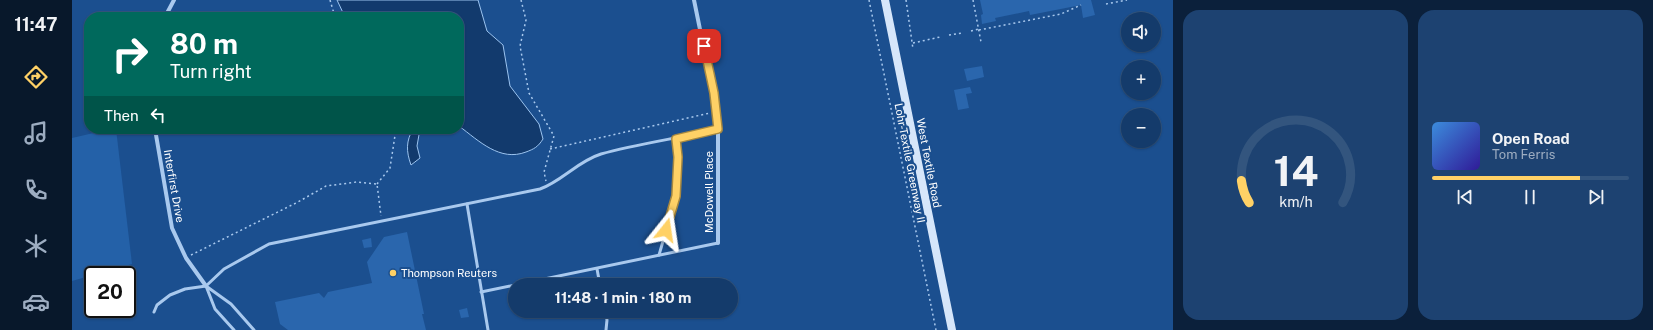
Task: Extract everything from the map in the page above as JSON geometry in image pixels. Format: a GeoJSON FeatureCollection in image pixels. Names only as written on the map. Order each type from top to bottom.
{"type":"FeatureCollection","features":[{"type":"Feature","properties":{"kind":"main road","name":"West Textile Road"},"geometry":{"type":"LineString","coordinates":[[885,0],[952,330]]}},
{"type":"Feature","properties":{"kind":"street"},"geometry":{"type":"LineString","coordinates":[[168,12],[174,0]]}},
{"type":"Feature","properties":{"kind":"street","name":"McDowell Place"},"geometry":{"type":"LineString","coordinates":[[694,0],[714,93],[718,129],[718,243]]}},
{"type":"Feature","properties":{"kind":"street","name":"Interfirst Drive"},"geometry":{"type":"LineString","coordinates":[[156,134],[172,228],[186,258],[206,286]]}},
{"type":"Feature","properties":{"kind":"lane"},"geometry":{"type":"LineString","coordinates":[[154,312],[157,305],[170,295],[184,289],[206,286],[224,269],[269,244],[548,186],[580,163],[600,155],[718,129]]}},
{"type":"Feature","properties":{"kind":"lane"},"geometry":{"type":"LineString","coordinates":[[658,255],[676,196],[678,157],[676,139]]}},
{"type":"Feature","properties":{"kind":"lane"},"geometry":{"type":"LineString","coordinates":[[467,204],[488,330]]}},
{"type":"Feature","properties":{"kind":"lane"},"geometry":{"type":"LineString","coordinates":[[481,292],[718,243]]}},
{"type":"Feature","properties":{"kind":"lane"},"geometry":{"type":"LineString","coordinates":[[597,268],[599,278]]}},
{"type":"Feature","properties":{"kind":"lane"},"geometry":{"type":"LineString","coordinates":[[206,286],[216,309],[234,330]]}},
{"type":"Feature","properties":{"kind":"lane"},"geometry":{"type":"LineString","coordinates":[[206,286],[231,304],[254,330]]}},
{"type":"Feature","properties":{"kind":"lane"},"geometry":{"type":"LineString","coordinates":[[606,330],[607,318]]}},
{"type":"Feature","properties":{"kind":"path"},"geometry":{"type":"LineString","coordinates":[[330,0],[334,12]]}},
{"type":"Feature","properties":{"kind":"path"},"geometry":{"type":"LineString","coordinates":[[521,0],[526,20],[520,46],[529,93],[554,136],[544,172],[548,186]]}},
{"type":"Feature","properties":{"kind":"path","name":"Lohr-Textile Greenway II"},"geometry":{"type":"LineString","coordinates":[[869,0],[936,330]]}},
{"type":"Feature","properties":{"kind":"path"},"geometry":{"type":"LineString","coordinates":[[906,0],[913,49]]}},
{"type":"Feature","properties":{"kind":"path"},"geometry":{"type":"LineString","coordinates":[[973,0],[981,42]]}},
{"type":"Feature","properties":{"kind":"path"},"geometry":{"type":"LineString","coordinates":[[1106,4],[1127,0]]}},
{"type":"Feature","properties":{"kind":"path"},"geometry":{"type":"LineString","coordinates":[[971,31],[1060,14],[1081,5]]}},
{"type":"Feature","properties":{"kind":"path"},"geometry":{"type":"LineString","coordinates":[[949,35],[962,33]]}},
{"type":"Feature","properties":{"kind":"path"},"geometry":{"type":"LineString","coordinates":[[913,43],[940,37]]}},
{"type":"Feature","properties":{"kind":"path"},"geometry":{"type":"LineString","coordinates":[[550,149],[716,112]]}},
{"type":"Feature","properties":{"kind":"path"},"geometry":{"type":"LineString","coordinates":[[382,221],[377,184],[390,168],[395,134]]}},
{"type":"Feature","properties":{"kind":"path"},"geometry":{"type":"LineString","coordinates":[[186,258],[298,202],[326,186],[357,182],[377,184]]}},
{"type":"Feature","properties":{"kind":"shaded area"},"geometry":{"type":"Polygon","coordinates":[[[337,0],[478,0],[487,31],[503,45],[510,86],[539,124],[543,139],[531,150],[516,154],[507,154],[490,148],[464,130],[464,12],[343,12],[337,0]]]}},
{"type":"Feature","properties":{"kind":"shaded area"},"geometry":{"type":"Polygon","coordinates":[[[89,134],[117,134],[132,264],[125,266],[84,266],[84,278],[72,281],[72,138],[89,134]]]}},
{"type":"Feature","properties":{"kind":"shaded area"},"geometry":{"type":"Polygon","coordinates":[[[411,134],[419,134],[417,146],[420,158],[411,165],[408,155],[409,138],[411,134]]]}},
{"type":"Feature","properties":{"kind":"building"},"geometry":{"type":"Polygon","coordinates":[[[980,0],[1091,0],[1095,15],[1083,18],[1081,5],[1030,15],[1029,11],[995,18],[996,21],[982,24],[981,15],[983,14],[980,0]]]}},
{"type":"Feature","properties":{"kind":"building"},"geometry":{"type":"Polygon","coordinates":[[[982,66],[984,77],[967,81],[964,69],[982,66]]]}},
{"type":"Feature","properties":{"kind":"building"},"geometry":{"type":"Polygon","coordinates":[[[970,87],[972,93],[966,94],[969,108],[958,110],[954,90],[970,87]]]}},
{"type":"Feature","properties":{"kind":"building","name":"Thompson Reuters"},"geometry":{"type":"Polygon","coordinates":[[[407,232],[426,330],[288,330],[280,324],[275,302],[319,293],[324,298],[328,292],[372,283],[367,262],[384,237],[407,232]]]}},
{"type":"Feature","properties":{"kind":"building"},"geometry":{"type":"Polygon","coordinates":[[[371,238],[372,247],[364,248],[362,240],[371,238]]]}},
{"type":"Feature","properties":{"kind":"building"},"geometry":{"type":"Polygon","coordinates":[[[467,308],[469,317],[461,318],[459,310],[467,308]]]}},
{"type":"Feature","properties":{"kind":"place","name":"Thompson Reuters"},"geometry":{"type":"Point","coordinates":[393,273]}},
{"type":"Feature","properties":{"kind":"route"},"geometry":{"type":"LineString","coordinates":[[666,230],[676,196],[678,157],[676,139],[718,129],[714,93],[704,46]]}}]}
